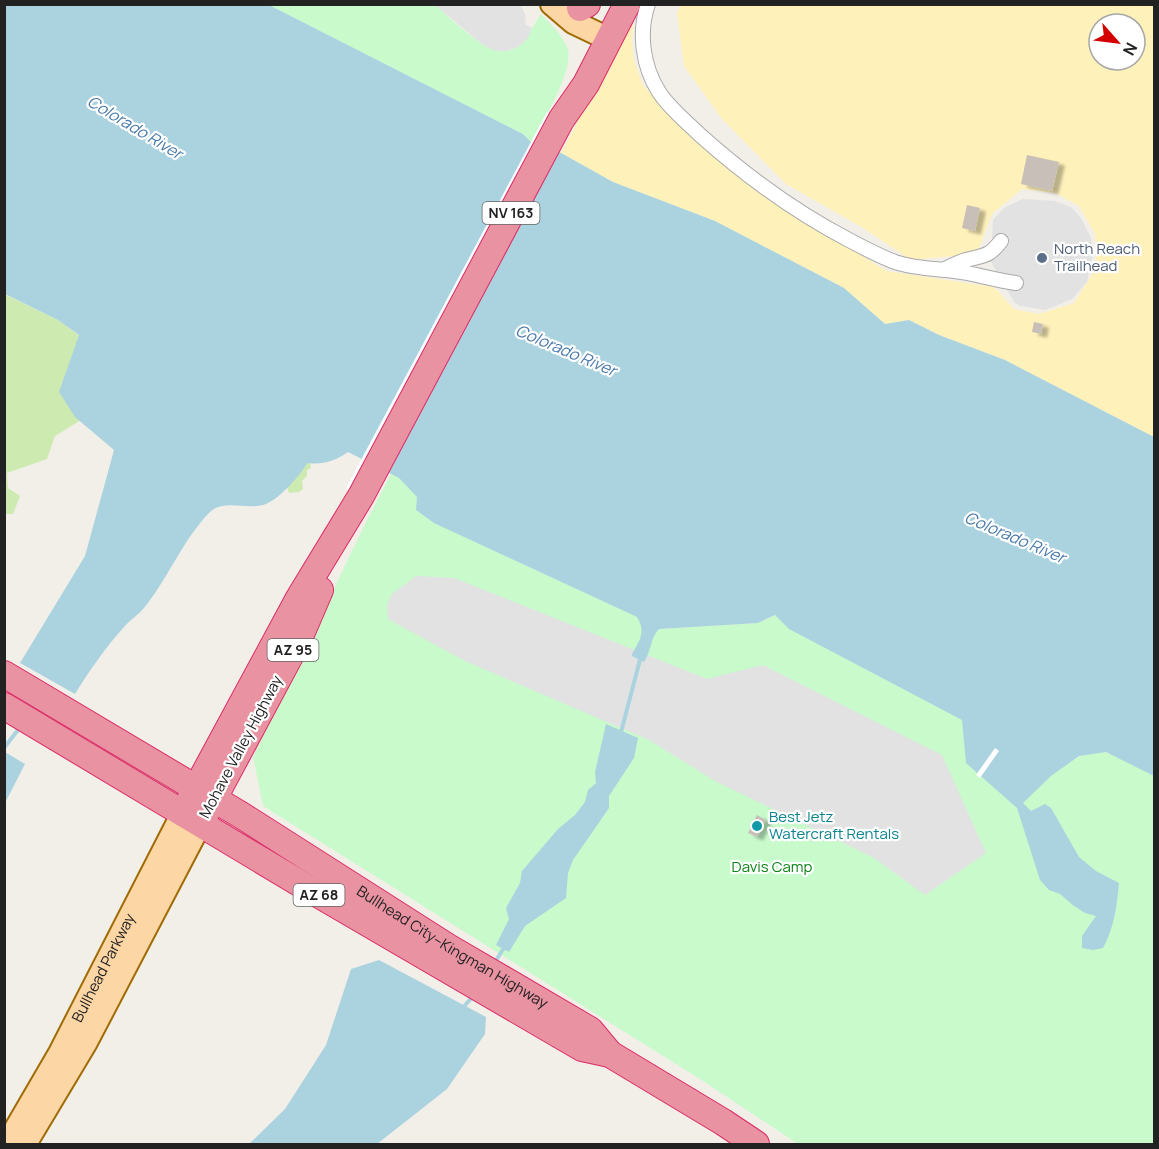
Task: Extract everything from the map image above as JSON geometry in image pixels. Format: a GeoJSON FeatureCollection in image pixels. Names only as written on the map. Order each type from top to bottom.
{"type":"FeatureCollection","features":[{"type":"Feature","properties":{"kind":"highway","name":"NV 163"},"geometry":{"type":"LineString","coordinates":[[462,306],[561,120],[586,84],[603,38],[612,4]]}},
{"type":"Feature","properties":{"kind":"highway","name":"NV 163"},"geometry":{"type":"LineString","coordinates":[[603,38],[627,4]]}},
{"type":"Feature","properties":{"kind":"highway","name":"Mohave Valley Highway"},"geometry":{"type":"LineString","coordinates":[[6,675],[205,793],[299,598],[361,496],[462,306]]}},
{"type":"Feature","properties":{"kind":"highway","name":"Mohave Valley Highway"},"geometry":{"type":"LineString","coordinates":[[4,706],[191,818]]}},
{"type":"Feature","properties":{"kind":"highway","name":"Bullhead Parkway"},"geometry":{"type":"LineString","coordinates":[[191,818],[205,793]]}},
{"type":"Feature","properties":{"kind":"highway","name":"Bullhead City–Kingman Highway"},"geometry":{"type":"LineString","coordinates":[[205,793],[443,956]]}},
{"type":"Feature","properties":{"kind":"highway","name":"Bullhead City–Kingman Highway"},"geometry":{"type":"LineString","coordinates":[[191,818],[443,956],[509,995],[590,1030],[610,1054],[756,1144]]}},
{"type":"Feature","properties":{"kind":"main road"},"geometry":{"type":"LineString","coordinates":[[552,4],[573,22],[603,38]]}},
{"type":"Feature","properties":{"kind":"main road"},"geometry":{"type":"LineString","coordinates":[[581,6],[603,38]]}},
{"type":"Feature","properties":{"kind":"main road","name":"Bullhead Parkway"},"geometry":{"type":"LineString","coordinates":[[7,1144],[191,818]]}},
{"type":"Feature","properties":{"kind":"main road","name":"Bullhead Parkway"},"geometry":{"type":"LineString","coordinates":[[25,1144],[86,1042],[191,818]]}},
{"type":"Feature","properties":{"kind":"street"},"geometry":{"type":"LineString","coordinates":[[648,4],[644,21],[643,45],[648,69],[662,96],[674,111],[729,160],[777,197],[828,229],[882,257],[912,267],[1016,283]]}},
{"type":"Feature","properties":{"kind":"street"},"geometry":{"type":"LineString","coordinates":[[943,270],[965,260],[985,256],[995,249],[1000,241]]}},
{"type":"Feature","properties":{"kind":"green space"},"geometry":{"type":"Polygon","coordinates":[[[269,5],[435,5],[473,37],[495,49],[506,51],[515,48],[523,41],[541,14],[565,42],[568,57],[567,68],[550,109],[531,142],[523,134],[269,5]]]}},
{"type":"Feature","properties":{"kind":"green space"},"geometry":{"type":"Polygon","coordinates":[[[4,294],[58,320],[93,346],[303,462],[310,463],[311,468],[307,470],[307,476],[302,481],[303,489],[289,493],[287,487],[86,417],[55,436],[47,459],[7,473],[8,488],[20,496],[13,514],[5,514],[4,294]]]}},
{"type":"Feature","properties":{"kind":"green space","name":"Davis Camp"},"geometry":{"type":"Polygon","coordinates":[[[391,474],[399,478],[460,535],[637,617],[652,641],[653,635],[659,629],[758,623],[776,615],[789,629],[963,720],[966,763],[1022,803],[1061,768],[1085,754],[1108,753],[1154,776],[1154,1144],[798,1144],[700,1079],[263,806],[253,757],[391,474]]]}},
{"type":"Feature","properties":{"kind":"sand"},"geometry":{"type":"Polygon","coordinates":[[[681,4],[1154,5],[1154,437],[1005,360],[939,335],[909,320],[885,324],[844,288],[715,221],[613,182],[561,153],[639,5],[634,19],[632,41],[634,60],[643,85],[685,132],[774,202],[887,271],[994,287],[1014,309],[1039,314],[1074,303],[1096,268],[1095,234],[1079,206],[1055,193],[1022,189],[992,214],[977,254],[911,260],[863,228],[786,184],[722,119],[684,66],[677,13],[681,4]]]}},
{"type":"Feature","properties":{"kind":"shaded area"},"geometry":{"type":"Polygon","coordinates":[[[435,5],[520,5],[525,14],[526,25],[532,28],[528,38],[520,46],[507,51],[496,51],[483,45],[435,5]]]}},
{"type":"Feature","properties":{"kind":"shaded area","name":"North Reach Trailhead"},"geometry":{"type":"Polygon","coordinates":[[[1023,199],[1055,201],[1071,207],[1081,218],[1091,238],[1093,253],[1087,282],[1072,299],[1045,310],[1020,306],[1014,302],[991,262],[993,220],[1004,208],[1023,199]]]}},
{"type":"Feature","properties":{"kind":"shaded area"},"geometry":{"type":"Polygon","coordinates":[[[416,576],[454,578],[707,679],[763,665],[942,755],[986,853],[925,895],[874,858],[715,781],[649,740],[465,661],[388,619],[387,605],[392,594],[416,576]]]}},
{"type":"Feature","properties":{"kind":"water","name":"Colorado River"},"geometry":{"type":"Polygon","coordinates":[[[4,5],[269,5],[523,134],[531,142],[561,153],[613,182],[715,221],[844,288],[885,324],[909,320],[939,335],[1005,360],[1154,437],[1154,776],[1106,752],[1079,756],[1051,776],[1023,803],[1031,811],[1045,804],[1051,808],[1079,857],[1096,871],[1119,883],[1114,917],[1103,948],[1093,950],[1082,948],[1082,936],[1096,916],[1085,913],[1060,894],[1049,890],[1040,880],[1017,808],[966,763],[962,720],[789,629],[775,615],[758,623],[659,629],[644,662],[632,656],[641,632],[637,617],[434,523],[416,510],[417,497],[399,478],[348,452],[329,462],[307,463],[289,486],[266,504],[222,506],[209,513],[191,536],[153,597],[110,643],[75,694],[20,663],[85,556],[114,450],[75,417],[59,392],[79,335],[58,320],[5,294],[4,5]]]}},
{"type":"Feature","properties":{"kind":"water"},"geometry":{"type":"Polygon","coordinates":[[[606,724],[638,738],[634,758],[609,796],[609,808],[573,860],[568,873],[566,898],[525,926],[509,952],[496,945],[509,919],[506,908],[520,883],[522,871],[558,829],[575,815],[585,802],[588,790],[596,783],[595,772],[606,724]]]}},
{"type":"Feature","properties":{"kind":"water"},"geometry":{"type":"Polygon","coordinates":[[[5,752],[25,764],[5,803],[5,752]]]}},
{"type":"Feature","properties":{"kind":"water"},"geometry":{"type":"Polygon","coordinates":[[[379,960],[486,1017],[485,1034],[447,1089],[377,1144],[249,1144],[285,1109],[326,1045],[351,969],[379,960]]]}},
{"type":"Feature","properties":{"kind":"pier"},"geometry":{"type":"Polygon","coordinates":[[[547,112],[573,126],[373,502],[346,488],[547,112]]]}},
{"type":"Feature","properties":{"kind":"pier"},"geometry":{"type":"Polygon","coordinates":[[[995,748],[999,751],[980,778],[976,775],[995,748]]]}},
{"type":"Feature","properties":{"kind":"building"},"geometry":{"type":"Polygon","coordinates":[[[1027,155],[1059,162],[1052,191],[1021,184],[1027,155]]]}},
{"type":"Feature","properties":{"kind":"building"},"geometry":{"type":"Polygon","coordinates":[[[967,205],[980,208],[975,231],[962,228],[967,205]]]}},
{"type":"Feature","properties":{"kind":"building"},"geometry":{"type":"Polygon","coordinates":[[[1034,322],[1043,324],[1041,334],[1032,332],[1034,322]]]}},
{"type":"Feature","properties":{"kind":"building","name":"Best Jetz Watercraft Rentals"},"geometry":{"type":"Polygon","coordinates":[[[757,815],[766,820],[757,837],[748,833],[757,815]]]}},
{"type":"Feature","properties":{"kind":"waterway"},"geometry":{"type":"LineString","coordinates":[[620,736],[641,656]]}},
{"type":"Feature","properties":{"kind":"waterway"},"geometry":{"type":"LineString","coordinates":[[4,748],[21,726]]}},
{"type":"Feature","properties":{"kind":"waterway"},"geometry":{"type":"LineString","coordinates":[[495,962],[505,946]]}},
{"type":"Feature","properties":{"kind":"waterway"},"geometry":{"type":"LineString","coordinates":[[462,1009],[473,996]]}},
{"type":"Feature","properties":{"kind":"place","name":"North Reach Trailhead"},"geometry":{"type":"Point","coordinates":[1042,258]}},
{"type":"Feature","properties":{"kind":"place","name":"Best Jetz Watercraft Rentals"},"geometry":{"type":"Point","coordinates":[757,826]}}]}
